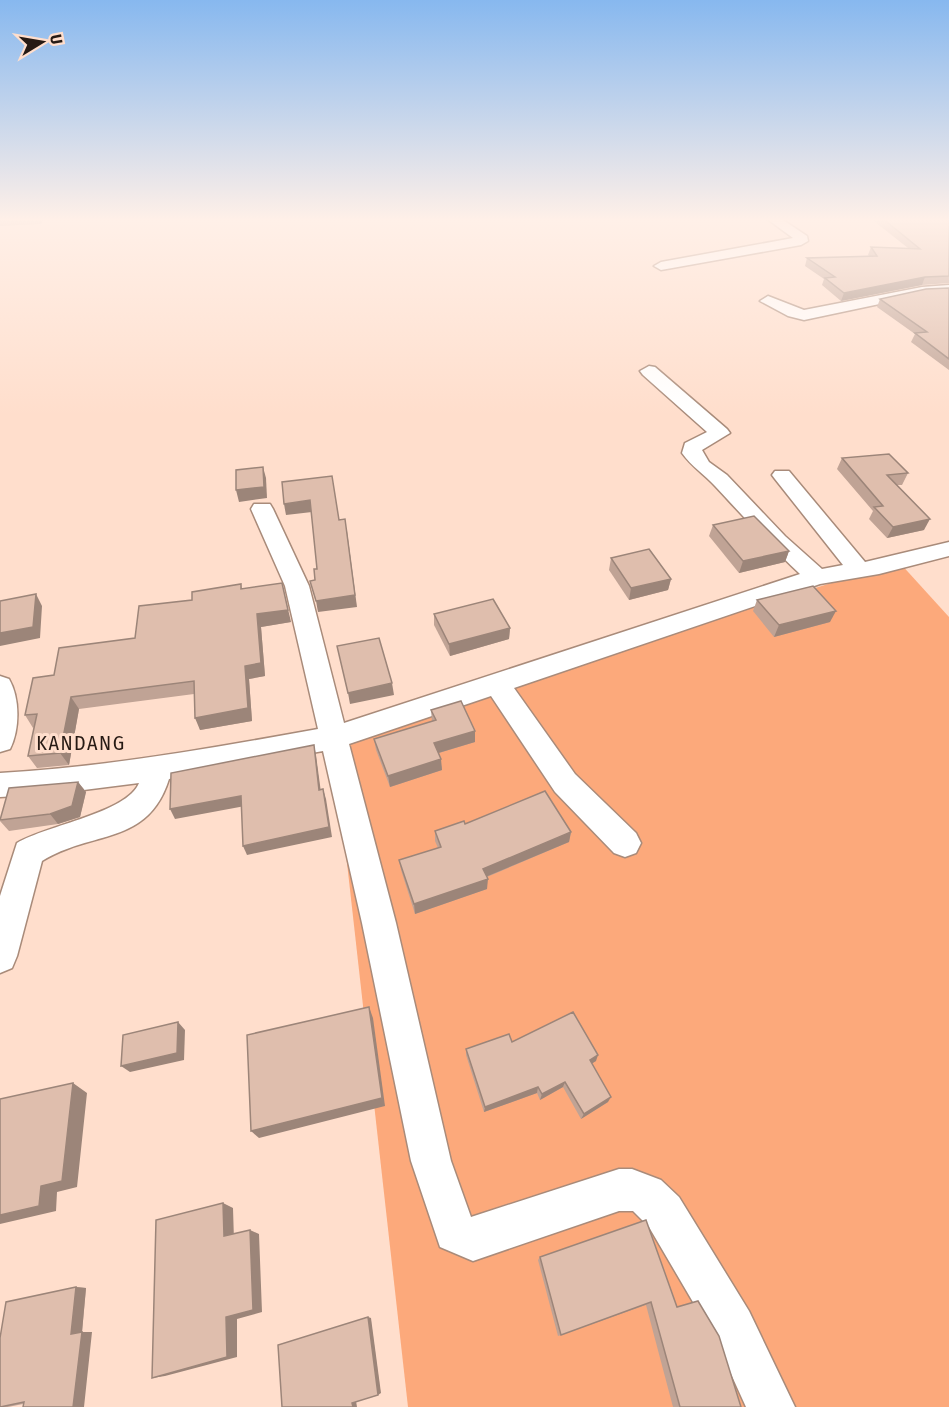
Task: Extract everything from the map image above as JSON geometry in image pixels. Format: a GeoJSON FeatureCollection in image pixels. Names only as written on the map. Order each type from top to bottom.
{"type":"FeatureCollection","features":[{"type":"Feature","properties":{"kind":"street"},"geometry":{"type":"LineString","coordinates":[[768,301],[793,313],[804,315],[922,291],[949,289]]}},
{"type":"Feature","properties":{"kind":"street"},"geometry":{"type":"LineString","coordinates":[[649,371],[720,433],[692,447],[692,453],[702,466],[720,478],[777,541],[817,577]]}},
{"type":"Feature","properties":{"kind":"street"},"geometry":{"type":"LineString","coordinates":[[782,475],[859,570]]}},
{"type":"Feature","properties":{"kind":"street"},"geometry":{"type":"LineString","coordinates":[[262,510],[297,586],[379,923],[431,1161],[455,1232],[473,1240],[619,1190],[632,1190],[646,1195],[664,1212],[733,1327],[771,1407]]}},
{"type":"Feature","properties":{"kind":"street"},"geometry":{"type":"LineString","coordinates":[[0,785],[52,782],[158,769],[333,738],[817,577],[859,570],[949,549]]}},
{"type":"Feature","properties":{"kind":"street"},"geometry":{"type":"LineString","coordinates":[[496,682],[565,783],[625,843]]}},
{"type":"Feature","properties":{"kind":"street"},"geometry":{"type":"LineString","coordinates":[[0,686],[4,696],[0,741]]}},
{"type":"Feature","properties":{"kind":"street"},"geometry":{"type":"LineString","coordinates":[[0,956],[28,854],[53,839],[126,816],[147,797],[158,769]]}},
{"type":"Feature","properties":{"kind":"shaded area"},"geometry":{"type":"Polygon","coordinates":[[[899,562],[949,617],[949,1407],[408,1407],[333,738],[899,562]]]}},
{"type":"Feature","properties":{"kind":"building"},"geometry":{"type":"Polygon","coordinates":[[[832,284],[891,284],[844,293],[832,284]]]}},
{"type":"Feature","properties":{"kind":"building"},"geometry":{"type":"Polygon","coordinates":[[[949,288],[949,359],[915,333],[927,332],[880,299],[926,289],[949,288]]]}},
{"type":"Feature","properties":{"kind":"building"},"geometry":{"type":"Polygon","coordinates":[[[889,454],[908,473],[887,475],[930,519],[893,527],[874,507],[883,506],[842,458],[889,454]]]}},
{"type":"Feature","properties":{"kind":"building"},"geometry":{"type":"Polygon","coordinates":[[[263,467],[264,487],[236,490],[236,470],[263,467]]]}},
{"type":"Feature","properties":{"kind":"building"},"geometry":{"type":"Polygon","coordinates":[[[332,476],[339,520],[345,519],[355,595],[316,601],[310,581],[315,580],[314,569],[317,569],[310,500],[284,504],[282,482],[332,476]]]}},
{"type":"Feature","properties":{"kind":"building"},"geometry":{"type":"Polygon","coordinates":[[[754,516],[789,551],[743,561],[713,525],[754,516]]]}},
{"type":"Feature","properties":{"kind":"building"},"geometry":{"type":"Polygon","coordinates":[[[649,549],[671,579],[631,588],[611,558],[649,549]]]}},
{"type":"Feature","properties":{"kind":"building"},"geometry":{"type":"Polygon","coordinates":[[[282,583],[288,610],[257,614],[261,663],[245,666],[248,708],[195,718],[194,681],[71,697],[60,753],[28,756],[37,714],[25,715],[33,678],[54,675],[59,648],[135,638],[139,606],[192,600],[192,592],[241,584],[241,589],[282,583]]]}},
{"type":"Feature","properties":{"kind":"building"},"geometry":{"type":"Polygon","coordinates":[[[813,586],[836,611],[779,625],[757,600],[813,586]]]}},
{"type":"Feature","properties":{"kind":"building"},"geometry":{"type":"Polygon","coordinates":[[[36,594],[33,627],[0,633],[0,601],[36,594]]]}},
{"type":"Feature","properties":{"kind":"building"},"geometry":{"type":"Polygon","coordinates":[[[493,599],[510,628],[449,644],[434,614],[493,599]]]}},
{"type":"Feature","properties":{"kind":"building"},"geometry":{"type":"Polygon","coordinates":[[[379,638],[392,683],[348,693],[337,646],[379,638]]]}},
{"type":"Feature","properties":{"kind":"building"},"geometry":{"type":"Polygon","coordinates":[[[461,701],[475,731],[434,743],[441,759],[388,776],[374,739],[436,720],[431,710],[461,701]]]}},
{"type":"Feature","properties":{"kind":"building"},"geometry":{"type":"Polygon","coordinates":[[[314,745],[319,790],[323,789],[329,827],[243,846],[241,796],[170,809],[171,773],[314,745]]]}},
{"type":"Feature","properties":{"kind":"building"},"geometry":{"type":"Polygon","coordinates":[[[78,782],[72,806],[50,814],[0,820],[9,788],[78,782]]]}},
{"type":"Feature","properties":{"kind":"building"},"geometry":{"type":"Polygon","coordinates":[[[545,791],[571,832],[483,869],[488,879],[414,904],[399,860],[441,847],[435,831],[464,821],[465,824],[545,791]]]}},
{"type":"Feature","properties":{"kind":"building"},"geometry":{"type":"Polygon","coordinates":[[[369,1007],[382,1098],[251,1131],[247,1035],[369,1007]]]}},
{"type":"Feature","properties":{"kind":"building"},"geometry":{"type":"Polygon","coordinates":[[[573,1012],[598,1055],[590,1060],[611,1097],[584,1114],[565,1082],[542,1094],[538,1087],[485,1107],[466,1049],[509,1034],[512,1042],[573,1012]]]}},
{"type":"Feature","properties":{"kind":"building"},"geometry":{"type":"Polygon","coordinates":[[[178,1022],[177,1053],[121,1066],[123,1035],[178,1022]]]}},
{"type":"Feature","properties":{"kind":"building"},"geometry":{"type":"Polygon","coordinates":[[[73,1083],[62,1181],[41,1186],[39,1206],[0,1215],[0,1099],[73,1083]]]}},
{"type":"Feature","properties":{"kind":"building"},"geometry":{"type":"Polygon","coordinates":[[[223,1203],[224,1236],[250,1230],[253,1310],[226,1317],[227,1357],[152,1378],[156,1220],[223,1203]]]}},
{"type":"Feature","properties":{"kind":"building"},"geometry":{"type":"Polygon","coordinates":[[[646,1220],[677,1307],[698,1301],[719,1336],[741,1407],[680,1407],[651,1302],[561,1335],[540,1257],[646,1220]]]}},
{"type":"Feature","properties":{"kind":"building"},"geometry":{"type":"Polygon","coordinates":[[[76,1287],[71,1334],[82,1332],[73,1407],[23,1407],[24,1402],[0,1407],[0,1338],[6,1302],[76,1287]]]}},
{"type":"Feature","properties":{"kind":"building"},"geometry":{"type":"Polygon","coordinates":[[[368,1317],[378,1395],[352,1403],[353,1407],[282,1407],[278,1345],[368,1317]]]}},
{"type":"Feature","properties":{"kind":"district","name":"KANDANG"},"geometry":{"type":"Point","coordinates":[81,743]}}]}
